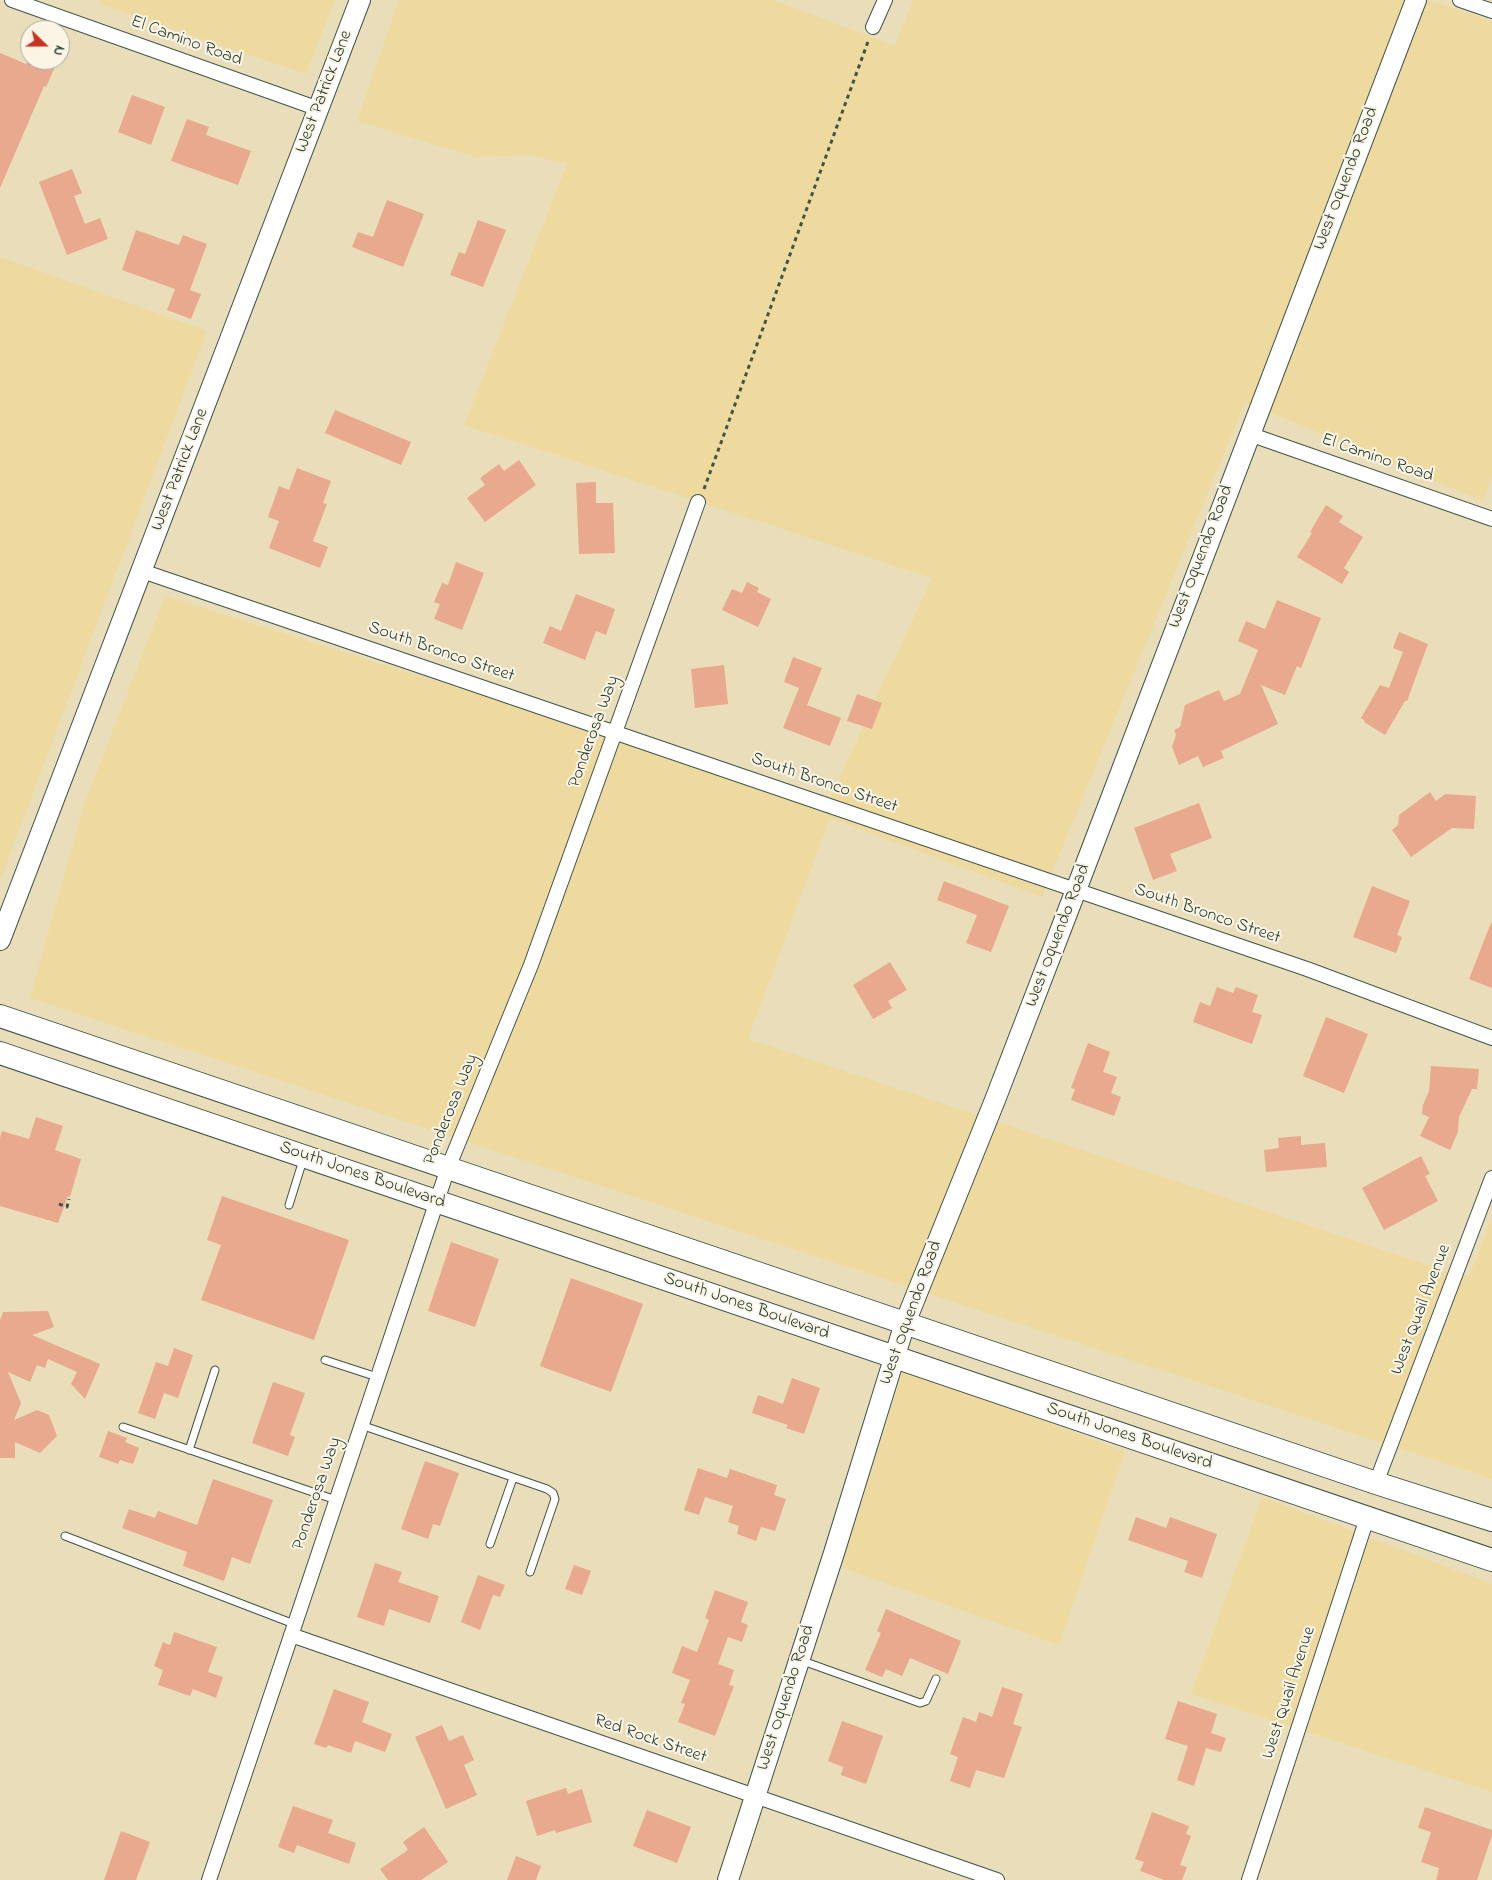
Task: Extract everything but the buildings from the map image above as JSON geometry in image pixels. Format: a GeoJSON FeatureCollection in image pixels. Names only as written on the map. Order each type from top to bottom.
{"type":"FeatureCollection","features":[{"type":"Feature","properties":{"kind":"main road","name":"South Jones Boulevard"},"geometry":{"type":"LineString","coordinates":[[0,1016],[1376,1483],[1492,1520]]}},
{"type":"Feature","properties":{"kind":"main road","name":"South Jones Boulevard"},"geometry":{"type":"LineString","coordinates":[[0,1053],[1492,1560]]}},
{"type":"Feature","properties":{"kind":"street","name":"El Camino Road"},"geometry":{"type":"LineString","coordinates":[[12,0],[319,110]]}},
{"type":"Feature","properties":{"kind":"street","name":"West Patrick Lane"},"geometry":{"type":"LineString","coordinates":[[0,940],[360,0]]}},
{"type":"Feature","properties":{"kind":"street"},"geometry":{"type":"LineString","coordinates":[[874,27],[885,0]]}},
{"type":"Feature","properties":{"kind":"street","name":"West Oquendo Road"},"geometry":{"type":"LineString","coordinates":[[728,1880],[905,1323],[992,1109],[1416,0]]}},
{"type":"Feature","properties":{"kind":"street"},"geometry":{"type":"LineString","coordinates":[[1460,0],[1492,11]]}},
{"type":"Feature","properties":{"kind":"street","name":"El Camino Road"},"geometry":{"type":"LineString","coordinates":[[1249,434],[1492,519]]}},
{"type":"Feature","properties":{"kind":"street","name":"Ponderosa Way"},"geometry":{"type":"LineString","coordinates":[[209,1880],[448,1168],[531,964],[698,502]]}},
{"type":"Feature","properties":{"kind":"street","name":"South Bronco Street"},"geometry":{"type":"LineString","coordinates":[[142,571],[1307,969],[1492,1038]]}},
{"type":"Feature","properties":{"kind":"street","name":"West Quail Avenue"},"geometry":{"type":"LineString","coordinates":[[1376,1483],[1492,1178]]}},
{"type":"Feature","properties":{"kind":"street","name":"West Quail Avenue"},"geometry":{"type":"LineString","coordinates":[[1249,1880],[1368,1518]]}},
{"type":"Feature","properties":{"kind":"street","name":"Red Rock Street"},"geometry":{"type":"LineString","coordinates":[[293,1630],[997,1880]]}},
{"type":"Feature","properties":{"kind":"lane"},"geometry":{"type":"LineString","coordinates":[[289,1205],[304,1156]]}},
{"type":"Feature","properties":{"kind":"lane"},"geometry":{"type":"LineString","coordinates":[[325,1360],[378,1377]]}},
{"type":"Feature","properties":{"kind":"lane"},"geometry":{"type":"LineString","coordinates":[[189,1450],[215,1370]]}},
{"type":"Feature","properties":{"kind":"lane"},"geometry":{"type":"LineString","coordinates":[[361,1425],[547,1489],[553,1493],[555,1498],[530,1572]]}},
{"type":"Feature","properties":{"kind":"lane"},"geometry":{"type":"LineString","coordinates":[[123,1427],[336,1500]]}},
{"type":"Feature","properties":{"kind":"lane"},"geometry":{"type":"LineString","coordinates":[[490,1544],[513,1478]]}},
{"type":"Feature","properties":{"kind":"lane"},"geometry":{"type":"LineString","coordinates":[[65,1536],[293,1630]]}},
{"type":"Feature","properties":{"kind":"lane"},"geometry":{"type":"LineString","coordinates":[[799,1660],[920,1704],[926,1701],[936,1679]]}},
{"type":"Feature","properties":{"kind":"path"},"geometry":{"type":"LineString","coordinates":[[698,502],[874,27]]}},
{"type":"Feature","properties":{"kind":"path"},"geometry":{"type":"LineString","coordinates":[[59,1204],[67,1207],[69,1199]]}},
{"type":"Feature","properties":{"kind":"sand"},"geometry":{"type":"Polygon","coordinates":[[[100,0],[335,0],[306,74],[99,4],[100,0]]]}},
{"type":"Feature","properties":{"kind":"sand"},"geometry":{"type":"Polygon","coordinates":[[[399,0],[773,0],[895,46],[913,0],[1428,0],[1492,21],[1492,477],[1483,501],[1245,402],[1042,897],[830,818],[748,1039],[1455,1274],[1469,1277],[1492,1218],[1492,1479],[30,998],[84,805],[165,596],[827,804],[932,578],[464,425],[567,164],[530,155],[475,157],[357,121],[399,0]]]}},
{"type":"Feature","properties":{"kind":"sand"},"geometry":{"type":"Polygon","coordinates":[[[0,257],[207,331],[0,881],[0,257]]]}},
{"type":"Feature","properties":{"kind":"sand"},"geometry":{"type":"Polygon","coordinates":[[[904,1368],[1125,1452],[1059,1645],[841,1567],[904,1368]]]}},
{"type":"Feature","properties":{"kind":"sand"},"geometry":{"type":"Polygon","coordinates":[[[1262,1497],[1492,1584],[1492,1792],[1191,1694],[1262,1497]]]}}]}
